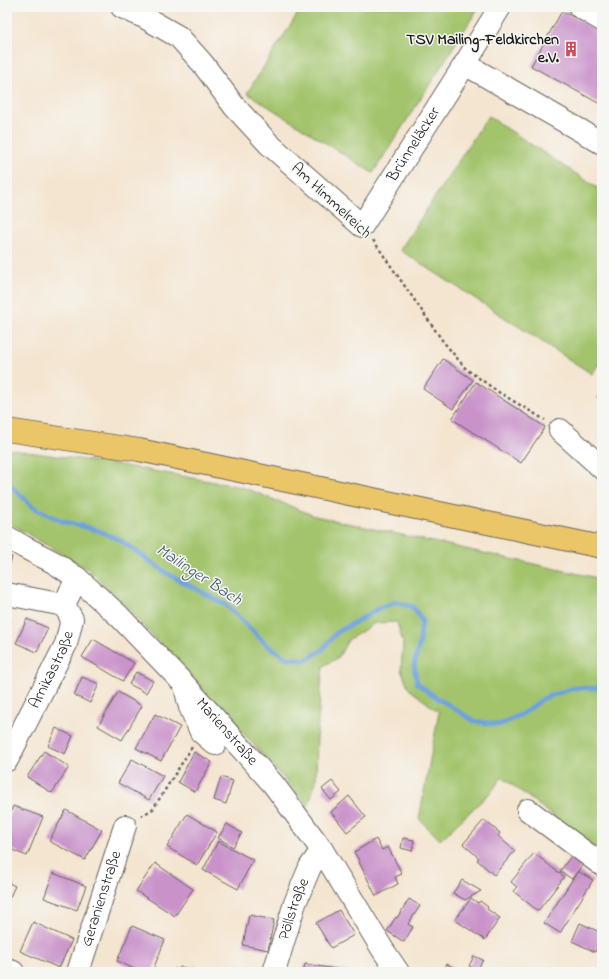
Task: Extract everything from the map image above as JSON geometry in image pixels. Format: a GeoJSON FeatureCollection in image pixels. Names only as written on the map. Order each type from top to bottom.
{"type":"FeatureCollection","features":[{"type":"Feature","properties":{"kind":"main road"},"geometry":{"type":"LineString","coordinates":[[8,430],[139,450],[602,547]]}},
{"type":"Feature","properties":{"kind":"street","name":"Am Himmelreich"},"geometry":{"type":"LineString","coordinates":[[122,7],[144,17],[179,38],[203,64],[234,106],[269,144],[362,226]]}},
{"type":"Feature","properties":{"kind":"street","name":"Brünneläcker"},"geometry":{"type":"LineString","coordinates":[[362,226],[500,7]]}},
{"type":"Feature","properties":{"kind":"street"},"geometry":{"type":"LineString","coordinates":[[580,7],[602,20]]}},
{"type":"Feature","properties":{"kind":"street"},"geometry":{"type":"LineString","coordinates":[[465,64],[602,143]]}},
{"type":"Feature","properties":{"kind":"street"},"geometry":{"type":"LineString","coordinates":[[560,430],[602,468]]}},
{"type":"Feature","properties":{"kind":"street","name":"Marienstraße"},"geometry":{"type":"LineString","coordinates":[[7,537],[55,563],[77,578],[119,616],[184,684],[274,785],[322,850],[398,972]]}},
{"type":"Feature","properties":{"kind":"street","name":"Arnikastraße"},"geometry":{"type":"LineString","coordinates":[[7,760],[66,644],[72,619],[64,605],[77,578]]}},
{"type":"Feature","properties":{"kind":"street"},"geometry":{"type":"LineString","coordinates":[[7,594],[64,605]]}},
{"type":"Feature","properties":{"kind":"street"},"geometry":{"type":"LineString","coordinates":[[184,684],[190,707],[208,738]]}},
{"type":"Feature","properties":{"kind":"street"},"geometry":{"type":"LineString","coordinates":[[528,810],[602,865]]}},
{"type":"Feature","properties":{"kind":"street","name":"Geranienstraße"},"geometry":{"type":"LineString","coordinates":[[78,972],[125,826]]}},
{"type":"Feature","properties":{"kind":"street","name":"Pöllstraße"},"geometry":{"type":"LineString","coordinates":[[274,972],[295,903],[310,866],[322,850]]}},
{"type":"Feature","properties":{"kind":"street"},"geometry":{"type":"LineString","coordinates":[[7,970],[13,972]]}},
{"type":"Feature","properties":{"kind":"path","name":"Am Himmelreich"},"geometry":{"type":"LineString","coordinates":[[362,226],[378,246],[442,340],[466,369],[500,393],[560,430]]}},
{"type":"Feature","properties":{"kind":"path"},"geometry":{"type":"LineString","coordinates":[[125,826],[153,810],[208,738]]}},
{"type":"Feature","properties":{"kind":"green space"},"geometry":{"type":"Polygon","coordinates":[[[302,7],[479,7],[373,173],[247,93],[302,7]]]}},
{"type":"Feature","properties":{"kind":"green space"},"geometry":{"type":"Polygon","coordinates":[[[488,116],[602,191],[602,359],[592,374],[400,250],[488,116]]]}},
{"type":"Feature","properties":{"kind":"green space"},"geometry":{"type":"Polygon","coordinates":[[[7,449],[120,465],[242,487],[315,516],[602,579],[602,853],[502,777],[492,791],[440,840],[419,819],[439,712],[409,689],[401,670],[403,643],[397,622],[375,623],[348,640],[338,658],[323,666],[317,733],[316,781],[308,806],[236,725],[89,570],[11,524],[7,520],[7,449]]]}},
{"type":"Feature","properties":{"kind":"building","name":"TSV Mailing-Feldkirchen e.V."},"geometry":{"type":"Polygon","coordinates":[[[562,11],[602,32],[602,105],[531,66],[562,11]]]}},
{"type":"Feature","properties":{"kind":"building"},"geometry":{"type":"Polygon","coordinates":[[[443,359],[473,380],[453,409],[423,389],[443,359]]]}},
{"type":"Feature","properties":{"kind":"building"},"geometry":{"type":"Polygon","coordinates":[[[476,382],[545,427],[521,463],[452,419],[476,382]]]}},
{"type":"Feature","properties":{"kind":"building"},"geometry":{"type":"Polygon","coordinates":[[[602,392],[602,401],[597,397],[602,392]]]}},
{"type":"Feature","properties":{"kind":"building"},"geometry":{"type":"Polygon","coordinates":[[[7,555],[12,557],[7,574],[7,555]]]}},
{"type":"Feature","properties":{"kind":"building"},"geometry":{"type":"Polygon","coordinates":[[[27,619],[48,628],[37,652],[16,643],[27,619]]]}},
{"type":"Feature","properties":{"kind":"building"},"geometry":{"type":"Polygon","coordinates":[[[7,620],[11,621],[8,639],[7,639],[7,620]]]}},
{"type":"Feature","properties":{"kind":"building"},"geometry":{"type":"Polygon","coordinates":[[[93,639],[134,663],[123,681],[82,657],[93,639]]]}},
{"type":"Feature","properties":{"kind":"building"},"geometry":{"type":"Polygon","coordinates":[[[136,672],[153,681],[146,693],[129,684],[136,672]]]}},
{"type":"Feature","properties":{"kind":"building"},"geometry":{"type":"Polygon","coordinates":[[[82,677],[99,684],[90,703],[74,695],[82,677]]]}},
{"type":"Feature","properties":{"kind":"building"},"geometry":{"type":"Polygon","coordinates":[[[118,692],[142,706],[122,740],[98,726],[118,692]]]}},
{"type":"Feature","properties":{"kind":"building"},"geometry":{"type":"Polygon","coordinates":[[[155,714],[180,727],[161,761],[136,748],[155,714]]]}},
{"type":"Feature","properties":{"kind":"building"},"geometry":{"type":"Polygon","coordinates":[[[56,728],[73,736],[65,754],[48,746],[56,728]]]}},
{"type":"Feature","properties":{"kind":"building"},"geometry":{"type":"Polygon","coordinates":[[[44,751],[69,767],[52,793],[27,777],[44,751]]]}},
{"type":"Feature","properties":{"kind":"building"},"geometry":{"type":"Polygon","coordinates":[[[194,752],[212,762],[195,792],[178,782],[194,752]]]}},
{"type":"Feature","properties":{"kind":"building"},"geometry":{"type":"Polygon","coordinates":[[[132,759],[163,776],[149,800],[118,783],[132,759]]]}},
{"type":"Feature","properties":{"kind":"building"},"geometry":{"type":"Polygon","coordinates":[[[221,777],[233,781],[226,804],[214,800],[221,777]]]}},
{"type":"Feature","properties":{"kind":"building"},"geometry":{"type":"Polygon","coordinates":[[[332,781],[341,792],[331,800],[322,789],[332,781]]]}},
{"type":"Feature","properties":{"kind":"building"},"geometry":{"type":"Polygon","coordinates":[[[349,796],[366,817],[347,832],[331,812],[349,796]]]}},
{"type":"Feature","properties":{"kind":"building"},"geometry":{"type":"Polygon","coordinates":[[[13,806],[43,817],[27,856],[7,848],[7,822],[13,806]]]}},
{"type":"Feature","properties":{"kind":"building"},"geometry":{"type":"Polygon","coordinates":[[[66,810],[102,830],[85,860],[49,841],[66,810]]]}},
{"type":"Feature","properties":{"kind":"building"},"geometry":{"type":"Polygon","coordinates":[[[187,814],[217,832],[197,865],[167,847],[187,814]]]}},
{"type":"Feature","properties":{"kind":"building"},"geometry":{"type":"Polygon","coordinates":[[[484,820],[500,833],[498,836],[515,851],[494,875],[477,860],[479,858],[463,844],[484,820]]]}},
{"type":"Feature","properties":{"kind":"building"},"geometry":{"type":"Polygon","coordinates":[[[227,824],[242,833],[233,847],[218,838],[227,824]]]}},
{"type":"Feature","properties":{"kind":"building"},"geometry":{"type":"Polygon","coordinates":[[[403,838],[414,840],[412,851],[401,848],[403,838]]]}},
{"type":"Feature","properties":{"kind":"building"},"geometry":{"type":"Polygon","coordinates":[[[376,839],[382,850],[388,847],[402,874],[395,877],[398,884],[376,896],[354,852],[376,839]]]}},
{"type":"Feature","properties":{"kind":"building"},"geometry":{"type":"Polygon","coordinates":[[[218,841],[253,860],[238,889],[203,870],[218,841]]]}},
{"type":"Feature","properties":{"kind":"building"},"geometry":{"type":"Polygon","coordinates":[[[534,853],[564,877],[538,911],[513,891],[517,887],[511,882],[534,853]]]}},
{"type":"Feature","properties":{"kind":"building"},"geometry":{"type":"Polygon","coordinates":[[[572,855],[583,864],[572,879],[560,871],[572,855]]]}},
{"type":"Feature","properties":{"kind":"building"},"geometry":{"type":"Polygon","coordinates":[[[155,863],[193,889],[175,916],[136,891],[155,863]]]}},
{"type":"Feature","properties":{"kind":"building"},"geometry":{"type":"Polygon","coordinates":[[[578,871],[593,880],[560,933],[544,923],[578,871]]]}},
{"type":"Feature","properties":{"kind":"building"},"geometry":{"type":"Polygon","coordinates":[[[53,873],[86,886],[77,910],[44,898],[53,873]]]}},
{"type":"Feature","properties":{"kind":"building"},"geometry":{"type":"Polygon","coordinates":[[[462,880],[481,891],[465,900],[453,893],[462,880]]]}},
{"type":"Feature","properties":{"kind":"building"},"geometry":{"type":"Polygon","coordinates":[[[7,882],[15,886],[7,903],[7,882]]]}},
{"type":"Feature","properties":{"kind":"building"},"geometry":{"type":"Polygon","coordinates":[[[471,898],[478,903],[480,901],[488,907],[487,909],[500,918],[485,940],[455,920],[471,898]]]}},
{"type":"Feature","properties":{"kind":"building"},"geometry":{"type":"Polygon","coordinates":[[[409,899],[420,906],[408,924],[413,927],[404,942],[387,931],[409,899]]]}},
{"type":"Feature","properties":{"kind":"building"},"geometry":{"type":"Polygon","coordinates":[[[339,910],[354,935],[331,948],[316,923],[339,910]]]}},
{"type":"Feature","properties":{"kind":"building"},"geometry":{"type":"Polygon","coordinates":[[[249,915],[274,920],[268,950],[243,945],[249,915]]]}},
{"type":"Feature","properties":{"kind":"building"},"geometry":{"type":"Polygon","coordinates":[[[33,922],[72,940],[59,968],[20,951],[33,922]]]}},
{"type":"Feature","properties":{"kind":"building"},"geometry":{"type":"Polygon","coordinates":[[[580,923],[602,933],[602,937],[595,952],[572,941],[580,923]]]}},
{"type":"Feature","properties":{"kind":"building"},"geometry":{"type":"Polygon","coordinates":[[[132,926],[165,940],[152,972],[141,972],[117,961],[132,926]]]}},
{"type":"Feature","properties":{"kind":"building"},"geometry":{"type":"Polygon","coordinates":[[[474,956],[483,960],[477,970],[469,966],[474,956]]]}},
{"type":"Feature","properties":{"kind":"building"},"geometry":{"type":"Polygon","coordinates":[[[305,964],[348,971],[348,972],[303,972],[305,964]]]}},
{"type":"Feature","properties":{"kind":"building"},"geometry":{"type":"Polygon","coordinates":[[[447,964],[462,972],[442,972],[447,964]]]}},
{"type":"Feature","properties":{"kind":"building"},"geometry":{"type":"Polygon","coordinates":[[[180,967],[204,971],[204,972],[179,972],[180,967]]]}},
{"type":"Feature","properties":{"kind":"waterway","name":"Mailinger Bach"},"geometry":{"type":"LineString","coordinates":[[7,482],[33,507],[62,521],[97,530],[120,540],[168,574],[226,605],[267,645],[287,658],[306,660],[322,650],[336,633],[378,609],[395,602],[413,607],[422,620],[420,641],[414,665],[417,683],[431,694],[474,721],[499,725],[524,713],[544,698],[574,688],[602,688]]}},
{"type":"Feature","properties":{"kind":"place","name":"TSV Mailing-Feldkirchen e.V."},"geometry":{"type":"Point","coordinates":[571,49]}}]}
